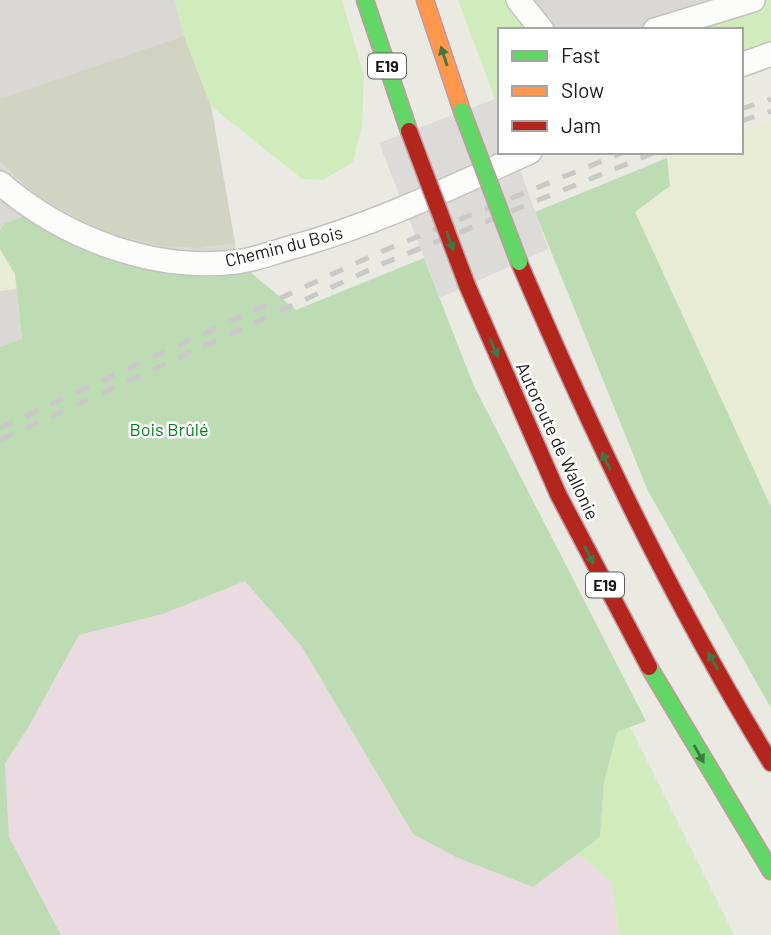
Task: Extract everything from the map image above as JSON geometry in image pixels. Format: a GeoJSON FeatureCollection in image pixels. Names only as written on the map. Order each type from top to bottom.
{"type":"FeatureCollection","features":[{"type":"Feature","properties":{"kind":"highway","name":"Autoroute de Wallonie"},"geometry":{"type":"LineString","coordinates":[[365,0],[467,285],[526,423],[592,561],[711,776],[771,871]]}},
{"type":"Feature","properties":{"kind":"highway","name":"Autoroute de Wallonie"},"geometry":{"type":"LineString","coordinates":[[425,0],[462,111],[519,262],[579,404],[641,534],[771,763]]}},
{"type":"Feature","properties":{"kind":"street"},"geometry":{"type":"LineString","coordinates":[[518,0],[540,28]]}},
{"type":"Feature","properties":{"kind":"street"},"geometry":{"type":"LineString","coordinates":[[662,28],[753,0]]}},
{"type":"Feature","properties":{"kind":"street"},"geometry":{"type":"LineString","coordinates":[[743,64],[771,54]]}},
{"type":"Feature","properties":{"kind":"street","name":"Chemin du Bois"},"geometry":{"type":"LineString","coordinates":[[0,183],[50,220],[95,240],[172,262],[226,262],[361,227],[525,154]]}},
{"type":"Feature","properties":{"kind":"shaded area"},"geometry":{"type":"Polygon","coordinates":[[[0,0],[175,0],[184,36],[211,106],[238,262],[4,224],[0,230],[0,0]]]}},
{"type":"Feature","properties":{"kind":"shaded area"},"geometry":{"type":"Polygon","coordinates":[[[518,0],[753,0],[662,28],[540,28],[518,0]]]}},
{"type":"Feature","properties":{"kind":"shaded area"},"geometry":{"type":"Polygon","coordinates":[[[184,36],[211,106],[235,243],[200,248],[163,246],[109,234],[68,216],[28,189],[0,161],[0,99],[184,36]]]}},
{"type":"Feature","properties":{"kind":"shaded area"},"geometry":{"type":"Polygon","coordinates":[[[771,121],[771,507],[635,212],[670,186],[667,158],[678,154],[743,154],[743,131],[771,121]]]}},
{"type":"Feature","properties":{"kind":"shaded area"},"geometry":{"type":"Polygon","coordinates":[[[0,249],[15,273],[22,340],[0,347],[0,249]]]}},
{"type":"Feature","properties":{"kind":"shaded area"},"geometry":{"type":"Polygon","coordinates":[[[0,249],[15,273],[17,289],[0,291],[0,249]]]}},
{"type":"Feature","properties":{"kind":"shaded area"},"geometry":{"type":"Polygon","coordinates":[[[246,580],[302,647],[413,834],[532,887],[576,852],[612,883],[619,935],[61,935],[9,837],[5,763],[28,728],[79,635],[163,614],[246,580]]]}},
{"type":"Feature","properties":{"kind":"green space"},"geometry":{"type":"Polygon","coordinates":[[[175,0],[342,0],[364,76],[362,125],[353,162],[323,180],[302,179],[211,106],[184,36],[175,0]]]}},
{"type":"Feature","properties":{"kind":"green space"},"geometry":{"type":"Polygon","coordinates":[[[458,0],[518,0],[540,28],[498,28],[498,107],[458,0]]]}},
{"type":"Feature","properties":{"kind":"green space"},"geometry":{"type":"Polygon","coordinates":[[[753,0],[771,0],[771,54],[743,64],[743,28],[662,28],[753,0]]]}},
{"type":"Feature","properties":{"kind":"green space"},"geometry":{"type":"Polygon","coordinates":[[[667,158],[670,186],[635,212],[771,507],[771,708],[648,491],[535,212],[667,158]]]}},
{"type":"Feature","properties":{"kind":"green space","name":"Bois Brûlé"},"geometry":{"type":"Polygon","coordinates":[[[25,216],[50,220],[95,240],[238,262],[296,310],[424,258],[473,384],[646,721],[617,732],[604,782],[600,837],[533,887],[456,857],[413,834],[302,647],[245,581],[163,614],[79,635],[28,728],[5,763],[9,837],[61,935],[0,935],[0,347],[22,339],[15,274],[0,249],[0,230],[4,224],[25,216]]]}},
{"type":"Feature","properties":{"kind":"green space"},"geometry":{"type":"Polygon","coordinates":[[[630,727],[734,935],[619,935],[612,883],[576,852],[600,837],[604,782],[617,732],[630,727]]]}},
{"type":"Feature","properties":{"kind":"pier"},"geometry":{"type":"Polygon","coordinates":[[[495,99],[498,107],[498,154],[515,154],[548,249],[440,298],[379,143],[495,99]]]}},
{"type":"Feature","properties":{"kind":"railway"},"geometry":{"type":"LineString","coordinates":[[743,108],[771,99]]}},
{"type":"Feature","properties":{"kind":"railway"},"geometry":{"type":"LineString","coordinates":[[743,120],[771,111]]}},
{"type":"Feature","properties":{"kind":"railway"},"geometry":{"type":"LineString","coordinates":[[0,428],[378,253],[619,154]]}},
{"type":"Feature","properties":{"kind":"railway"},"geometry":{"type":"LineString","coordinates":[[0,440],[382,264],[651,154]]}},
{"type":"Feature","properties":{"kind":"traffic: fast"},"geometry":{"type":"LineString","coordinates":[[365,0],[409,131]]}},
{"type":"Feature","properties":{"kind":"traffic: fast"},"geometry":{"type":"LineString","coordinates":[[462,111],[519,262]]}},
{"type":"Feature","properties":{"kind":"traffic: fast"},"geometry":{"type":"LineString","coordinates":[[649,667],[771,871]]}},
{"type":"Feature","properties":{"kind":"traffic: slow"},"geometry":{"type":"LineString","coordinates":[[425,0],[462,111]]}},
{"type":"Feature","properties":{"kind":"traffic: jam"},"geometry":{"type":"LineString","coordinates":[[409,131],[467,285]]}},
{"type":"Feature","properties":{"kind":"traffic: jam"},"geometry":{"type":"LineString","coordinates":[[519,262],[636,517],[701,642],[771,763]]}},
{"type":"Feature","properties":{"kind":"traffic: jam"},"geometry":{"type":"LineString","coordinates":[[467,285],[558,494],[649,667]]}}]}
